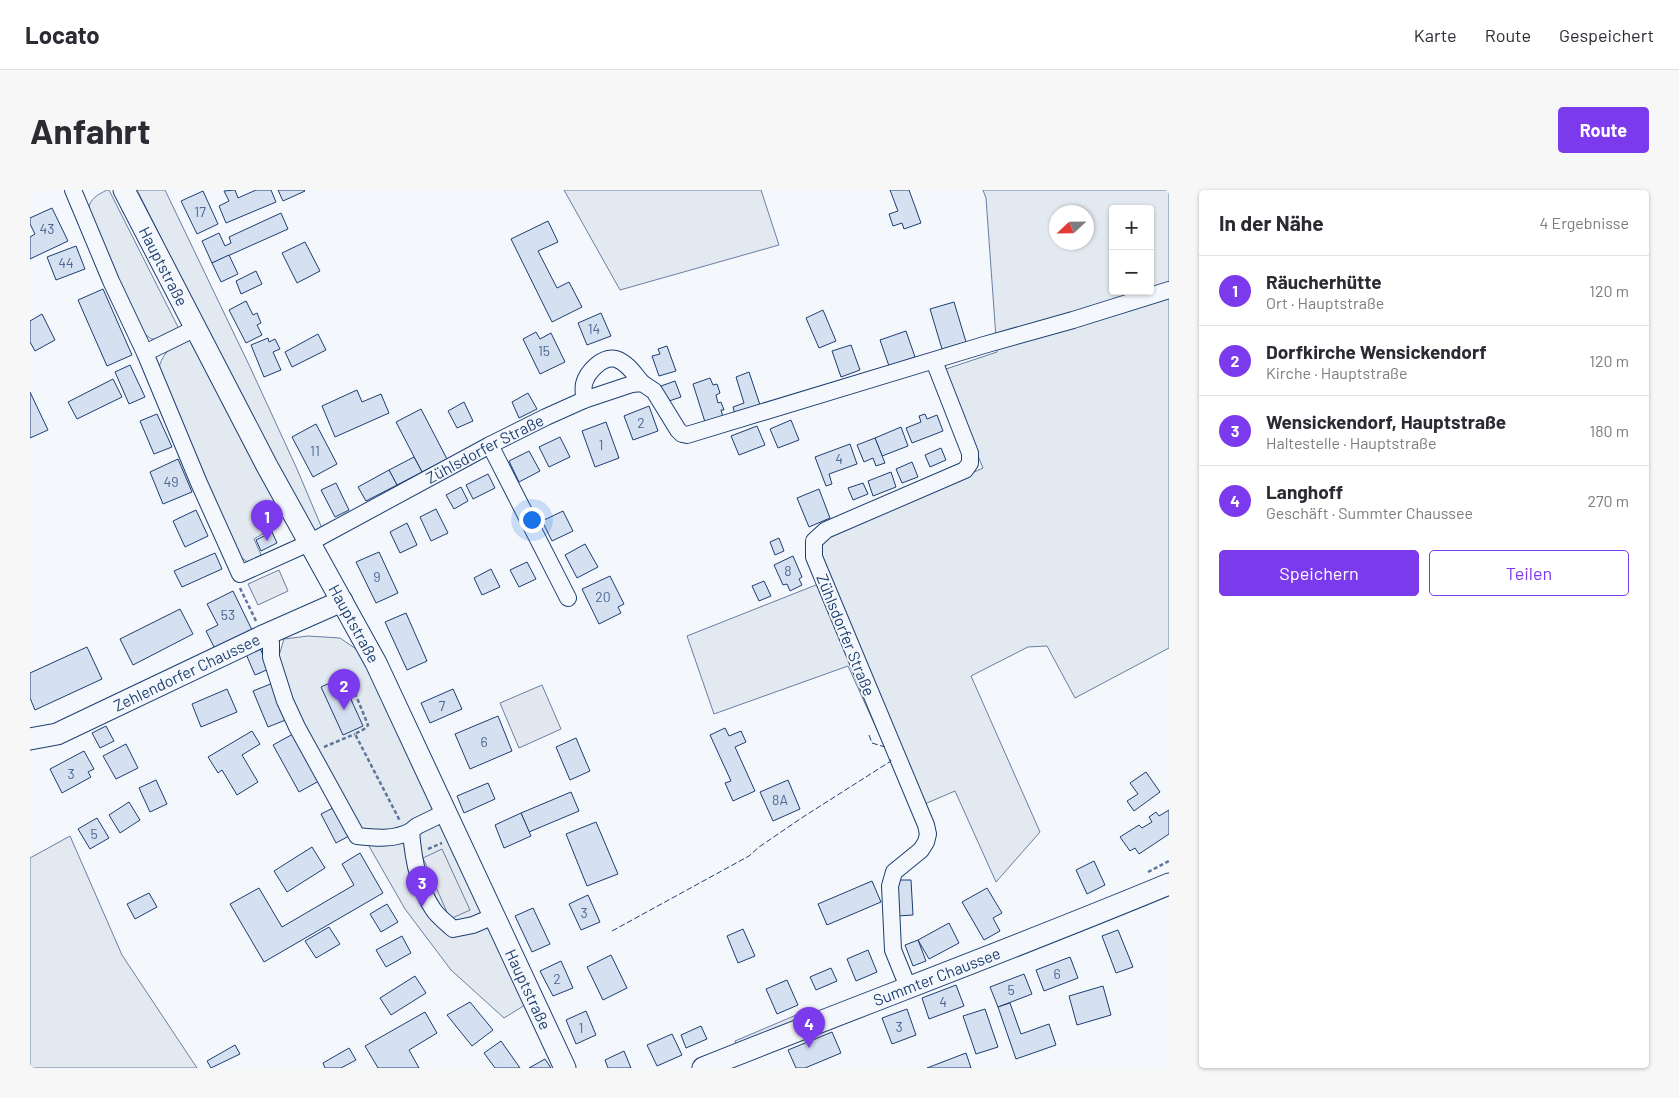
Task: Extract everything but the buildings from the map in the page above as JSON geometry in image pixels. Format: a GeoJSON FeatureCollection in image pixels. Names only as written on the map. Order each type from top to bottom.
{"type":"FeatureCollection","features":[{"type":"Feature","properties":{"kind":"main road","name":"Hauptstraße"},"geometry":{"type":"LineString","coordinates":[[124,190],[308,542],[376,663],[565,1068]]}},
{"type":"Feature","properties":{"kind":"main road","name":"Zehlendorfer Chaussee"},"geometry":{"type":"LineString","coordinates":[[30,738],[57,734],[262,630],[342,601]]}},
{"type":"Feature","properties":{"kind":"main road","name":"Summter Chaussee"},"geometry":{"type":"LineString","coordinates":[[703,1068],[1056,931],[1169,884]]}},
{"type":"Feature","properties":{"kind":"street"},"geometry":{"type":"LineString","coordinates":[[79,192],[111,281],[145,353],[196,328]]}},
{"type":"Feature","properties":{"kind":"street"},"geometry":{"type":"LineString","coordinates":[[584,400],[584,386],[587,374],[600,363],[609,359],[616,360],[629,367],[642,384],[654,391],[678,430],[682,434],[687,435],[1169,290]]}},
{"type":"Feature","properties":{"kind":"street","name":"Zühlsdorfer Straße"},"geometry":{"type":"LineString","coordinates":[[145,353],[195,474],[240,574],[308,542],[490,445],[584,400],[632,384],[642,384]]}},
{"type":"Feature","properties":{"kind":"street","name":"Zühlsdorfer Straße"},"geometry":{"type":"LineString","coordinates":[[908,987],[893,950],[890,886],[894,872],[920,850],[926,842],[928,834],[926,825],[814,557],[814,542],[826,530],[964,470],[970,463],[970,453],[934,361]]}},
{"type":"Feature","properties":{"kind":"street"},"geometry":{"type":"LineString","coordinates":[[490,445],[568,598]]}},
{"type":"Feature","properties":{"kind":"street"},"geometry":{"type":"LineString","coordinates":[[262,630],[271,643],[272,657],[285,701],[297,727],[357,836],[378,839],[408,832],[446,812]]}},
{"type":"Feature","properties":{"kind":"street"},"geometry":{"type":"LineString","coordinates":[[408,832],[418,875],[434,910],[453,929],[473,925],[494,916]]}},
{"type":"Feature","properties":{"kind":"path"},"geometry":{"type":"LineString","coordinates":[[239,586],[262,630]]}},
{"type":"Feature","properties":{"kind":"path"},"geometry":{"type":"LineString","coordinates":[[319,750],[355,734],[368,725],[355,693]]}},
{"type":"Feature","properties":{"kind":"path"},"geometry":{"type":"LineString","coordinates":[[355,734],[408,832]]}},
{"type":"Feature","properties":{"kind":"path"},"geometry":{"type":"LineString","coordinates":[[413,856],[457,837]]}},
{"type":"Feature","properties":{"kind":"shaded area"},"geometry":{"type":"Polygon","coordinates":[[[109,190],[179,329],[160,339],[151,339],[139,329],[88,209],[95,197],[109,190]]]}},
{"type":"Feature","properties":{"kind":"shaded area"},"geometry":{"type":"Polygon","coordinates":[[[137,190],[165,190],[250,367],[324,533],[317,533],[299,511],[137,190]]]}},
{"type":"Feature","properties":{"kind":"shaded area"},"geometry":{"type":"Polygon","coordinates":[[[564,190],[761,190],[779,245],[620,290],[564,190]]]}},
{"type":"Feature","properties":{"kind":"shaded area"},"geometry":{"type":"Polygon","coordinates":[[[983,190],[1169,190],[1169,648],[1075,698],[1047,646],[1028,647],[971,676],[1040,832],[996,882],[955,791],[913,809],[848,666],[714,714],[687,636],[826,581],[815,544],[983,468],[943,370],[997,352],[986,198],[983,190]]]}},
{"type":"Feature","properties":{"kind":"shaded area"},"geometry":{"type":"Polygon","coordinates":[[[190,338],[280,512],[263,522],[268,531],[254,539],[263,559],[250,564],[237,554],[158,371],[166,353],[190,338]]]}},
{"type":"Feature","properties":{"kind":"shaded area"},"geometry":{"type":"Polygon","coordinates":[[[279,570],[288,591],[258,605],[248,584],[279,570]]]}},
{"type":"Feature","properties":{"kind":"shaded area"},"geometry":{"type":"Polygon","coordinates":[[[308,636],[340,638],[359,651],[525,1005],[504,1018],[451,970],[405,909],[318,757],[288,700],[278,659],[284,639],[308,636]]]}},
{"type":"Feature","properties":{"kind":"shaded area"},"geometry":{"type":"Polygon","coordinates":[[[542,685],[561,729],[519,748],[500,703],[542,685]]]}},
{"type":"Feature","properties":{"kind":"shaded area"},"geometry":{"type":"Polygon","coordinates":[[[70,836],[122,955],[197,1068],[30,1068],[30,858],[70,836]]]}},
{"type":"Feature","properties":{"kind":"shaded area"},"geometry":{"type":"Polygon","coordinates":[[[442,849],[470,910],[450,919],[423,858],[442,849]]]}},
{"type":"Feature","properties":{"kind":"shaded area"},"geometry":{"type":"Polygon","coordinates":[[[808,1010],[812,1017],[738,1049],[735,1041],[808,1010]]]}},
{"type":"Feature","properties":{"kind":"fence"},"geometry":{"type":"LineString","coordinates":[[869,735],[872,743],[885,747]]}},
{"type":"Feature","properties":{"kind":"fence"},"geometry":{"type":"LineString","coordinates":[[612,931],[749,856],[803,817],[891,761],[890,759]]}},
{"type":"Feature","properties":{"kind":"place","name":"Räucherhütte"},"geometry":{"type":"Point","coordinates":[267,541]}},
{"type":"Feature","properties":{"kind":"place","name":"Dorfkirche Wensickendorf"},"geometry":{"type":"Point","coordinates":[344,710]}},
{"type":"Feature","properties":{"kind":"place","name":"Wensickendorf, Hauptstraße"},"geometry":{"type":"Point","coordinates":[422,907]}},
{"type":"Feature","properties":{"kind":"place","name":"Langhoff"},"geometry":{"type":"Point","coordinates":[809,1048]}}]}
